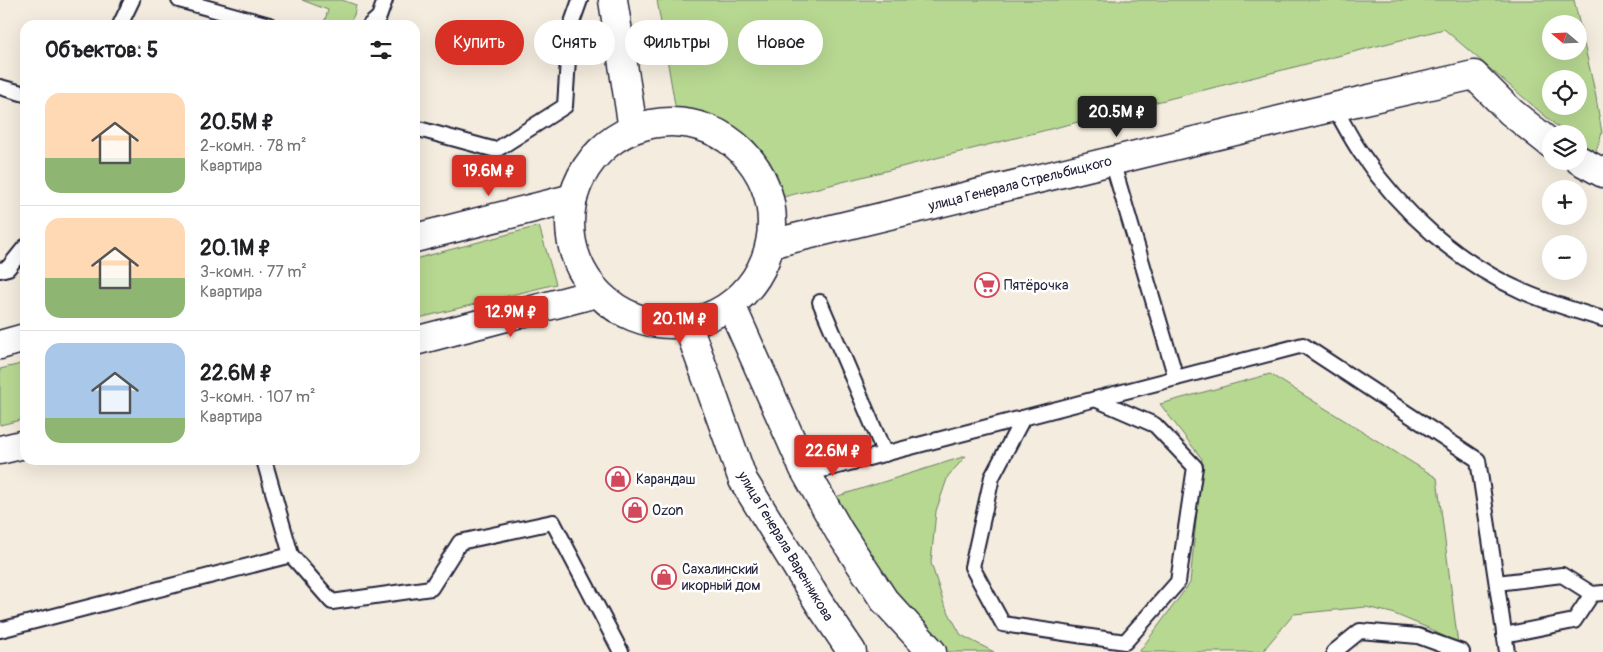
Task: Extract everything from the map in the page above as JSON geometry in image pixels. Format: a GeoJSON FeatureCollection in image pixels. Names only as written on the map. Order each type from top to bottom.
{"type":"FeatureCollection","features":[{"type":"Feature","properties":{"kind":"street"},"geometry":{"type":"LineString","coordinates":[[612,0],[632,129]]}},
{"type":"Feature","properties":{"kind":"street","name":"улица Генерала Стрельбицкого"},"geometry":{"type":"LineString","coordinates":[[770,244],[1474,74],[1511,112],[1542,137]]}},
{"type":"Feature","properties":{"kind":"street"},"geometry":{"type":"LineString","coordinates":[[663,122],[694,124],[723,136],[747,156],[764,183],[772,213],[770,244],[762,268],[748,288],[731,305],[710,317],[687,323],[654,323],[623,313],[597,293],[582,273],[573,250],[569,224],[573,198],[585,169],[606,145],[632,129],[663,122]]}},
{"type":"Feature","properties":{"kind":"street"},"geometry":{"type":"LineString","coordinates":[[1587,164],[1603,173]]}},
{"type":"Feature","properties":{"kind":"street"},"geometry":{"type":"LineString","coordinates":[[420,237],[573,198]]}},
{"type":"Feature","properties":{"kind":"street"},"geometry":{"type":"LineString","coordinates":[[420,340],[597,293]]}},
{"type":"Feature","properties":{"kind":"street"},"geometry":{"type":"LineString","coordinates":[[731,305],[807,474],[839,531],[884,600],[932,652]]}},
{"type":"Feature","properties":{"kind":"street","name":"улица Генерала Варенникова"},"geometry":{"type":"LineString","coordinates":[[687,323],[743,480],[819,603],[852,652]]}},
{"type":"Feature","properties":{"kind":"street"},"geometry":{"type":"LineString","coordinates":[[0,345],[20,339]]}},
{"type":"Feature","properties":{"kind":"street"},"geometry":{"type":"LineString","coordinates":[[0,450],[20,445]]}},
{"type":"Feature","properties":{"kind":"lane"},"geometry":{"type":"LineString","coordinates":[[122,20],[132,0]]}},
{"type":"Feature","properties":{"kind":"lane"},"geometry":{"type":"LineString","coordinates":[[179,0],[251,20]]}},
{"type":"Feature","properties":{"kind":"lane"},"geometry":{"type":"LineString","coordinates":[[376,20],[379,17],[385,0]]}},
{"type":"Feature","properties":{"kind":"lane"},"geometry":{"type":"LineString","coordinates":[[420,129],[496,150],[565,106],[570,28],[580,0]]}},
{"type":"Feature","properties":{"kind":"lane"},"geometry":{"type":"LineString","coordinates":[[0,87],[20,93]]}},
{"type":"Feature","properties":{"kind":"lane"},"geometry":{"type":"LineString","coordinates":[[1334,107],[1360,153],[1392,193],[1427,230],[1474,264],[1523,292],[1574,311],[1603,319]]}},
{"type":"Feature","properties":{"kind":"lane"},"geometry":{"type":"LineString","coordinates":[[1112,161],[1176,378]]}},
{"type":"Feature","properties":{"kind":"lane"},"geometry":{"type":"LineString","coordinates":[[0,270],[8,268],[20,252]]}},
{"type":"Feature","properties":{"kind":"lane"},"geometry":{"type":"LineString","coordinates":[[820,302],[885,454]]}},
{"type":"Feature","properties":{"kind":"lane"},"geometry":{"type":"LineString","coordinates":[[807,474],[1303,345],[1478,460],[1507,652]]}},
{"type":"Feature","properties":{"kind":"lane"},"geometry":{"type":"LineString","coordinates":[[1023,418],[992,477],[972,567],[1003,624],[1125,642],[1178,582],[1194,466],[1156,425],[1095,399]]}},
{"type":"Feature","properties":{"kind":"lane"},"geometry":{"type":"LineString","coordinates":[[265,465],[291,555],[332,602],[431,588],[460,542],[553,522],[621,652]]}},
{"type":"Feature","properties":{"kind":"lane"},"geometry":{"type":"LineString","coordinates":[[0,630],[291,555]]}},
{"type":"Feature","properties":{"kind":"lane"},"geometry":{"type":"LineString","coordinates":[[1497,583],[1562,575],[1598,593],[1574,621],[1504,634]]}},
{"type":"Feature","properties":{"kind":"lane"},"geometry":{"type":"LineString","coordinates":[[1334,652],[1360,631],[1418,636],[1462,652]]}},
{"type":"Feature","properties":{"kind":"green space"},"geometry":{"type":"Polygon","coordinates":[[[302,0],[342,0],[356,5],[351,20],[325,20],[328,10],[302,0]]]}},
{"type":"Feature","properties":{"kind":"green space"},"geometry":{"type":"Polygon","coordinates":[[[657,0],[1574,0],[1577,15],[1542,15],[1542,60],[1588,60],[1602,133],[1595,154],[1587,151],[1587,125],[1556,125],[1544,115],[1587,115],[1587,70],[1542,70],[1542,113],[1444,29],[783,197],[757,146],[707,115],[676,111],[668,65],[728,65],[728,20],[660,20],[657,0]]]}},
{"type":"Feature","properties":{"kind":"green space"},"geometry":{"type":"Polygon","coordinates":[[[539,226],[556,284],[420,318],[420,258],[539,226]]]}},
{"type":"Feature","properties":{"kind":"green space"},"geometry":{"type":"Polygon","coordinates":[[[20,364],[20,420],[0,425],[0,369],[20,364]]]}},
{"type":"Feature","properties":{"kind":"green space"},"geometry":{"type":"Polygon","coordinates":[[[1270,374],[1437,478],[1458,644],[1428,628],[1392,613],[1366,607],[1294,614],[1266,647],[1264,652],[1139,652],[1190,583],[1202,459],[1160,404],[1270,374]]]}},
{"type":"Feature","properties":{"kind":"green space"},"geometry":{"type":"Polygon","coordinates":[[[966,456],[948,476],[936,511],[931,563],[944,604],[961,635],[994,652],[945,652],[908,612],[835,497],[966,456]]]}},
{"type":"Feature","properties":{"kind":"place","name":"Пятёрочка"},"geometry":{"type":"Point","coordinates":[987,285]}},
{"type":"Feature","properties":{"kind":"place","name":"Карандаш"},"geometry":{"type":"Point","coordinates":[618,479]}},
{"type":"Feature","properties":{"kind":"place","name":"Ozon"},"geometry":{"type":"Point","coordinates":[635,510]}},
{"type":"Feature","properties":{"kind":"place","name":"Сахалинский икорный дом"},"geometry":{"type":"Point","coordinates":[664,577]}}]}
